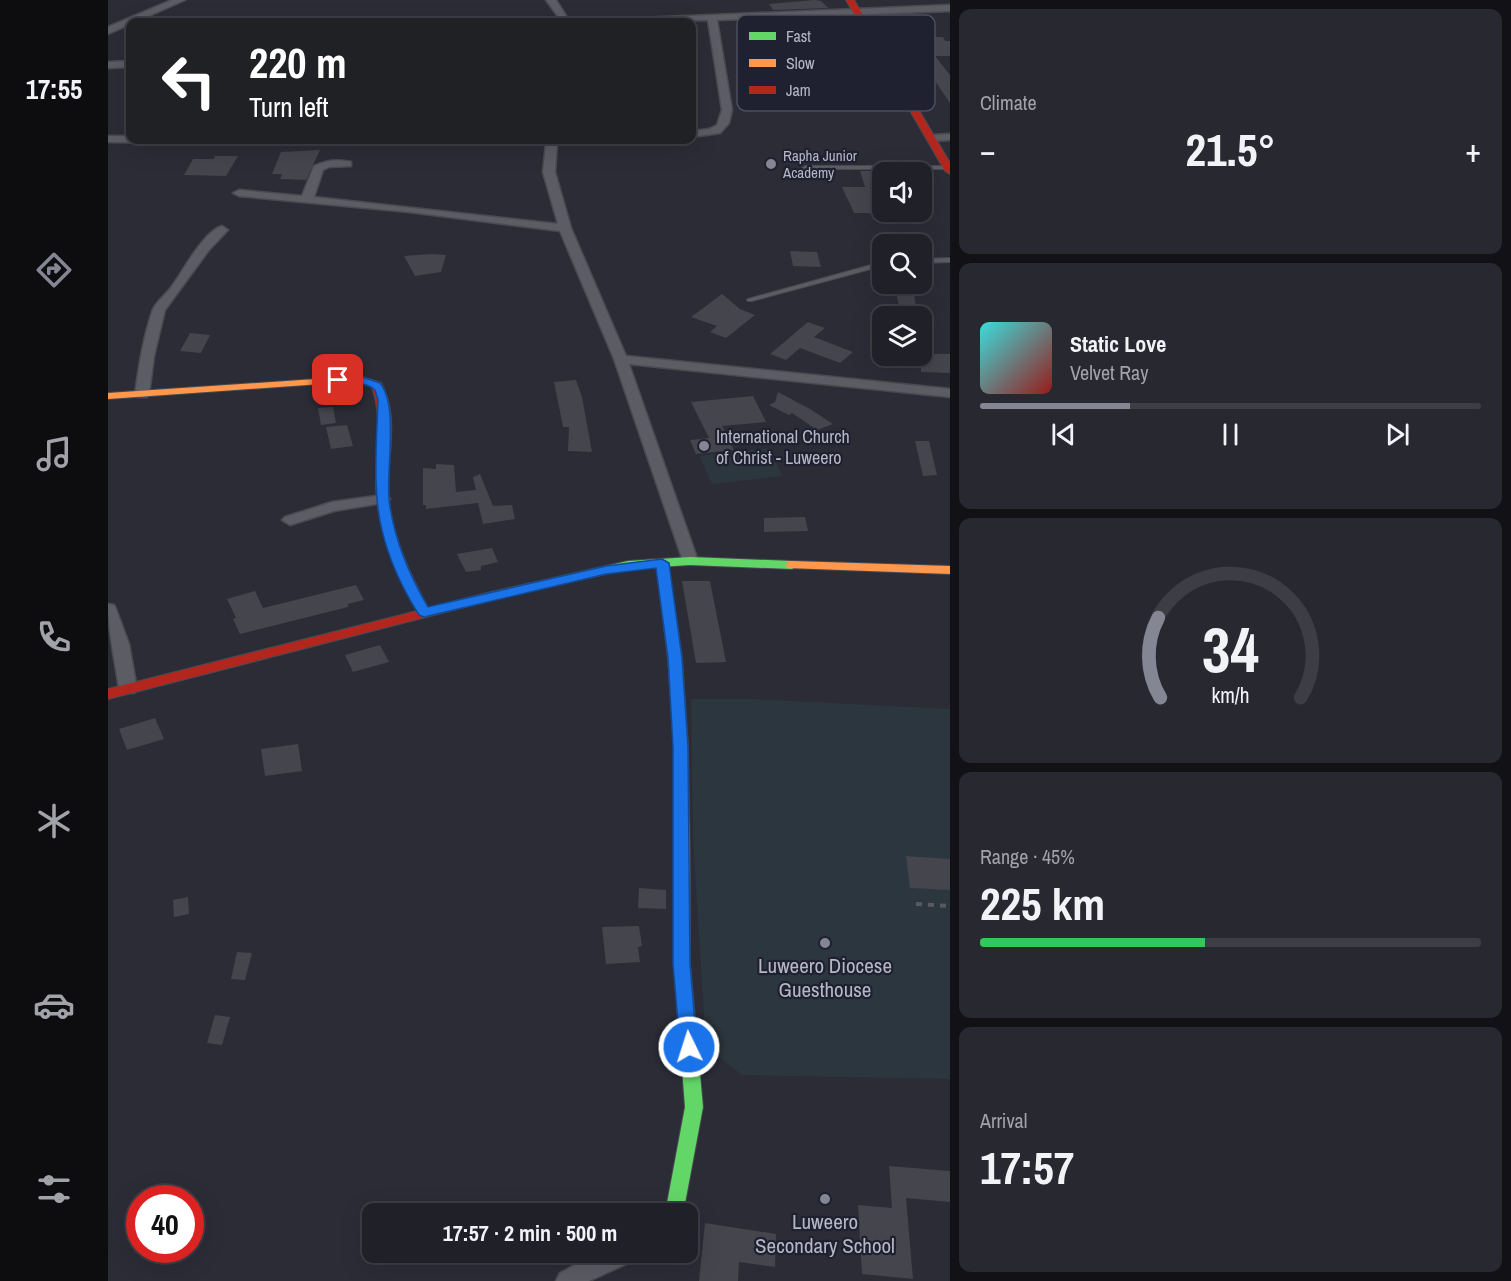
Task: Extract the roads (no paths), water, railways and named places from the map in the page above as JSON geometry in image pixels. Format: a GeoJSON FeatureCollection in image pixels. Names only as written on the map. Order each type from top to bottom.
{"type":"FeatureCollection","features":[{"type":"Feature","properties":{"kind":"street"},"geometry":{"type":"LineString","coordinates":[[138,18],[180,0]]}},
{"type":"Feature","properties":{"kind":"street"},"geometry":{"type":"LineString","coordinates":[[551,0],[563,18]]}},
{"type":"Feature","properties":{"kind":"street"},"geometry":{"type":"LineString","coordinates":[[680,18],[854,5],[950,8]]}},
{"type":"Feature","properties":{"kind":"street"},"geometry":{"type":"LineString","coordinates":[[696,134],[712,132],[724,125],[728,110],[712,16]]}},
{"type":"Feature","properties":{"kind":"street"},"geometry":{"type":"LineString","coordinates":[[108,31],[126,23]]}},
{"type":"Feature","properties":{"kind":"street"},"geometry":{"type":"LineString","coordinates":[[108,65],[126,64]]}},
{"type":"Feature","properties":{"kind":"street"},"geometry":{"type":"LineString","coordinates":[[916,111],[949,170]]}},
{"type":"Feature","properties":{"kind":"street"},"geometry":{"type":"LineString","coordinates":[[932,138],[950,137]]}},
{"type":"Feature","properties":{"kind":"street"},"geometry":{"type":"LineString","coordinates":[[108,139],[126,139]]}},
{"type":"Feature","properties":{"kind":"street"},"geometry":{"type":"LineString","coordinates":[[552,144],[549,172],[565,228],[621,359],[690,561]]}},
{"type":"Feature","properties":{"kind":"street"},"geometry":{"type":"LineString","coordinates":[[307,199],[318,168],[327,164],[348,164]]}},
{"type":"Feature","properties":{"kind":"street"},"geometry":{"type":"LineString","coordinates":[[239,193],[565,228]]}},
{"type":"Feature","properties":{"kind":"street"},"geometry":{"type":"LineString","coordinates":[[142,394],[147,356],[159,309],[174,292],[205,247],[222,230]]}},
{"type":"Feature","properties":{"kind":"street"},"geometry":{"type":"LineString","coordinates":[[621,359],[950,393]]}},
{"type":"Feature","properties":{"kind":"street"},"geometry":{"type":"LineString","coordinates":[[108,396],[360,379],[376,385],[384,400],[383,499],[390,539],[400,566],[424,612]]}},
{"type":"Feature","properties":{"kind":"street"},"geometry":{"type":"LineString","coordinates":[[290,520],[332,507],[383,499]]}},
{"type":"Feature","properties":{"kind":"street"},"geometry":{"type":"LineString","coordinates":[[108,694],[424,612],[606,570],[690,561],[950,570]]}},
{"type":"Feature","properties":{"kind":"street"},"geometry":{"type":"LineString","coordinates":[[662,563],[675,658],[681,747],[682,964],[694,1107],[677,1203]]}},
{"type":"Feature","properties":{"kind":"street"},"geometry":{"type":"LineString","coordinates":[[108,609],[121,644],[128,689]]}},
{"type":"Feature","properties":{"kind":"street"},"geometry":{"type":"LineString","coordinates":[[568,1281],[601,1263]]}},
{"type":"Feature","properties":{"kind":"lane"},"geometry":{"type":"LineString","coordinates":[[805,168],[949,170]]}},
{"type":"Feature","properties":{"kind":"lane"},"geometry":{"type":"LineString","coordinates":[[932,261],[950,260]]}},
{"type":"Feature","properties":{"kind":"lane"},"geometry":{"type":"LineString","coordinates":[[750,300],[872,267]]}},
{"type":"Feature","properties":{"kind":"place","name":"Rapha Junior Academy"},"geometry":{"type":"Point","coordinates":[771,164]}},
{"type":"Feature","properties":{"kind":"place","name":"International Church of Christ - Luweero"},"geometry":{"type":"Point","coordinates":[704,446]}},
{"type":"Feature","properties":{"kind":"place","name":"Luweero Diocese Guesthouse"},"geometry":{"type":"Point","coordinates":[825,943]}},
{"type":"Feature","properties":{"kind":"place","name":"Luweero Secondary School"},"geometry":{"type":"Point","coordinates":[825,1199]}}]}
